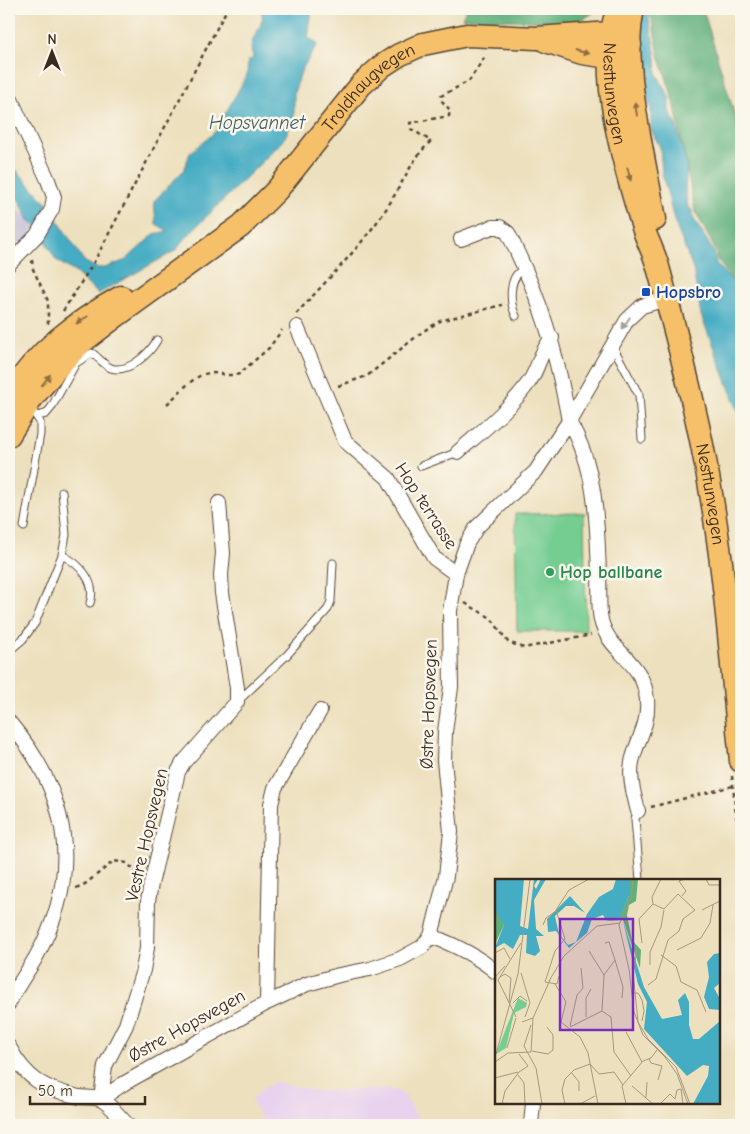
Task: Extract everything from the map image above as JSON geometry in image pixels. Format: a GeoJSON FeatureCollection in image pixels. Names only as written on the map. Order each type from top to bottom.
{"type":"FeatureCollection","features":[{"type":"Feature","properties":{"kind":"main road","name":"Nesttunvegen"},"geometry":{"type":"LineString","coordinates":[[618,9],[611,33],[609,57],[612,98],[623,152],[642,226],[658,265]]}},
{"type":"Feature","properties":{"kind":"main road","name":"Nesttunvegen"},"geometry":{"type":"LineString","coordinates":[[633,9],[630,45],[633,86],[654,219],[658,265],[704,453],[723,581],[741,759]]}},
{"type":"Feature","properties":{"kind":"main road","name":"Troldhaugvegen"},"geometry":{"type":"LineString","coordinates":[[9,435],[24,406],[47,378],[82,342],[172,274],[241,226],[277,190],[344,104],[382,66],[415,48],[442,39],[467,35],[536,38],[611,33]]}},
{"type":"Feature","properties":{"kind":"main road"},"geometry":{"type":"LineString","coordinates":[[609,57],[630,45],[611,33]]}},
{"type":"Feature","properties":{"kind":"main road","name":"Troldhaugvegen"},"geometry":{"type":"LineString","coordinates":[[536,38],[582,53],[609,57]]}},
{"type":"Feature","properties":{"kind":"street"},"geometry":{"type":"LineString","coordinates":[[9,94],[53,190],[52,209],[33,239],[9,264]]}},
{"type":"Feature","properties":{"kind":"street"},"geometry":{"type":"LineString","coordinates":[[461,239],[492,227],[500,227],[508,233],[526,269],[552,338],[569,421],[578,436],[591,474],[598,531],[603,625],[610,640],[638,670],[646,688],[647,718],[632,762],[631,775],[638,810]]}},
{"type":"Feature","properties":{"kind":"street","name":"Østre Hopsvegen"},"geometry":{"type":"LineString","coordinates":[[101,1099],[123,1084],[267,1003],[307,984],[339,974],[370,969],[400,959],[422,947],[431,936],[446,876],[451,832],[444,760],[451,687],[451,595],[467,543],[477,527],[536,471],[569,421],[627,320],[642,306],[666,299]]}},
{"type":"Feature","properties":{"kind":"street","name":"Hop terrasse"},"geometry":{"type":"LineString","coordinates":[[294,324],[345,441],[388,478],[434,558],[456,574]]}},
{"type":"Feature","properties":{"kind":"street"},"geometry":{"type":"LineString","coordinates":[[458,452],[508,407],[529,383],[537,369],[544,347],[552,338]]}},
{"type":"Feature","properties":{"kind":"street"},"geometry":{"type":"LineString","coordinates":[[219,504],[223,552],[220,575],[237,688],[237,702]]}},
{"type":"Feature","properties":{"kind":"street","name":"Vestre Hopsvegen"},"geometry":{"type":"LineString","coordinates":[[101,1099],[105,1066],[126,1025],[143,970],[147,948],[148,901],[151,884],[178,772],[183,763],[237,702]]}},
{"type":"Feature","properties":{"kind":"street","name":"Østre Hopsvegen"},"geometry":{"type":"LineString","coordinates":[[267,1003],[271,804],[275,788],[320,711]]}},
{"type":"Feature","properties":{"kind":"street"},"geometry":{"type":"LineString","coordinates":[[9,1003],[36,957],[47,931],[56,906],[66,866],[63,833],[48,782],[36,759],[11,729]]}},
{"type":"Feature","properties":{"kind":"street"},"geometry":{"type":"LineString","coordinates":[[431,936],[466,951],[495,971]]}},
{"type":"Feature","properties":{"kind":"street"},"geometry":{"type":"LineString","coordinates":[[9,1047],[16,1062],[28,1075],[43,1086],[62,1093],[101,1099],[128,1125]]}},
{"type":"Feature","properties":{"kind":"street"},"geometry":{"type":"LineString","coordinates":[[531,1125],[533,1104]]}},
{"type":"Feature","properties":{"kind":"lane"},"geometry":{"type":"LineString","coordinates":[[516,316],[512,302],[514,276],[518,271],[526,269]]}},
{"type":"Feature","properties":{"kind":"lane"},"geometry":{"type":"LineString","coordinates":[[24,406],[46,414],[76,363],[92,353],[108,367],[117,370],[142,358],[157,340]]}},
{"type":"Feature","properties":{"kind":"lane"},"geometry":{"type":"LineString","coordinates":[[613,347],[639,395],[642,439]]}},
{"type":"Feature","properties":{"kind":"lane"},"geometry":{"type":"LineString","coordinates":[[24,406],[40,422],[38,448],[24,527]]}},
{"type":"Feature","properties":{"kind":"lane"},"geometry":{"type":"LineString","coordinates":[[421,466],[458,452]]}},
{"type":"Feature","properties":{"kind":"lane"},"geometry":{"type":"LineString","coordinates":[[9,651],[23,639],[35,623],[62,555],[66,534],[62,492]]}},
{"type":"Feature","properties":{"kind":"lane"},"geometry":{"type":"LineString","coordinates":[[62,555],[78,565],[88,578],[92,596],[90,603]]}},
{"type":"Feature","properties":{"kind":"lane"},"geometry":{"type":"LineString","coordinates":[[237,702],[287,655],[328,609],[331,601],[333,563]]}},
{"type":"Feature","properties":{"kind":"lane"},"geometry":{"type":"LineString","coordinates":[[638,810],[635,820],[640,879]]}},
{"type":"Feature","properties":{"kind":"path"},"geometry":{"type":"LineString","coordinates":[[67,305],[94,262],[227,9]]}},
{"type":"Feature","properties":{"kind":"path"},"geometry":{"type":"LineString","coordinates":[[168,404],[200,375],[210,372],[233,376],[239,374],[294,324],[347,262],[383,214],[420,152],[432,141],[411,129],[410,123],[449,116],[450,110],[442,101],[441,96],[462,86],[474,75],[491,46],[492,36]]}},
{"type":"Feature","properties":{"kind":"path"},"geometry":{"type":"LineString","coordinates":[[33,239],[33,269],[48,302],[48,332]]}},
{"type":"Feature","properties":{"kind":"path"},"geometry":{"type":"LineString","coordinates":[[324,390],[367,376],[422,332],[440,321],[512,302]]}},
{"type":"Feature","properties":{"kind":"path"},"geometry":{"type":"LineString","coordinates":[[451,595],[491,618],[508,642],[524,648],[588,637],[603,625]]}},
{"type":"Feature","properties":{"kind":"path"},"geometry":{"type":"LineString","coordinates":[[638,810],[733,786]]}},
{"type":"Feature","properties":{"kind":"path"},"geometry":{"type":"LineString","coordinates":[[68,888],[77,888],[85,884],[108,864],[120,861],[128,863],[145,883],[151,884]]}},
{"type":"Feature","properties":{"kind":"shaded area"},"geometry":{"type":"Polygon","coordinates":[[[9,200],[36,226],[9,264],[9,200]]]}},
{"type":"Feature","properties":{"kind":"shaded area"},"geometry":{"type":"Polygon","coordinates":[[[275,1082],[316,1091],[392,1089],[405,1095],[421,1125],[264,1125],[251,1100],[262,1089],[275,1082]]]}},
{"type":"Feature","properties":{"kind":"green space"},"geometry":{"type":"Polygon","coordinates":[[[466,9],[599,9],[582,20],[552,22],[462,18],[466,9]]]}},
{"type":"Feature","properties":{"kind":"green space"},"geometry":{"type":"Polygon","coordinates":[[[647,9],[703,9],[741,136],[741,297],[736,285],[717,259],[716,251],[695,211],[674,102],[659,55],[652,19],[647,9]]]}},
{"type":"Feature","properties":{"kind":"green space","name":"Hop ballbane"},"geometry":{"type":"Polygon","coordinates":[[[584,513],[586,631],[517,631],[515,514],[584,513]]]}},
{"type":"Feature","properties":{"kind":"water","name":"Hopsvannet"},"geometry":{"type":"Polygon","coordinates":[[[261,9],[312,9],[308,38],[316,42],[317,46],[302,69],[294,93],[294,118],[283,141],[192,231],[175,251],[98,294],[76,273],[56,260],[36,225],[29,220],[18,198],[9,190],[9,162],[48,205],[84,261],[96,268],[105,268],[126,260],[154,234],[168,231],[156,224],[154,201],[184,170],[190,153],[215,132],[247,75],[248,60],[252,60],[253,56],[252,42],[262,20],[261,9]]]}},
{"type":"Feature","properties":{"kind":"water"},"geometry":{"type":"Polygon","coordinates":[[[643,9],[648,12],[657,74],[669,97],[669,111],[676,124],[687,166],[685,190],[688,207],[692,210],[692,216],[714,252],[716,263],[736,285],[741,297],[741,419],[701,315],[693,269],[674,220],[662,172],[660,147],[651,130],[651,109],[639,74],[638,45],[643,9]]]}},
{"type":"Feature","properties":{"kind":"place","name":"Hopsbro"},"geometry":{"type":"Point","coordinates":[646,292]}},
{"type":"Feature","properties":{"kind":"place","name":"Hop ballbane"},"geometry":{"type":"Point","coordinates":[550,572]}}]}
